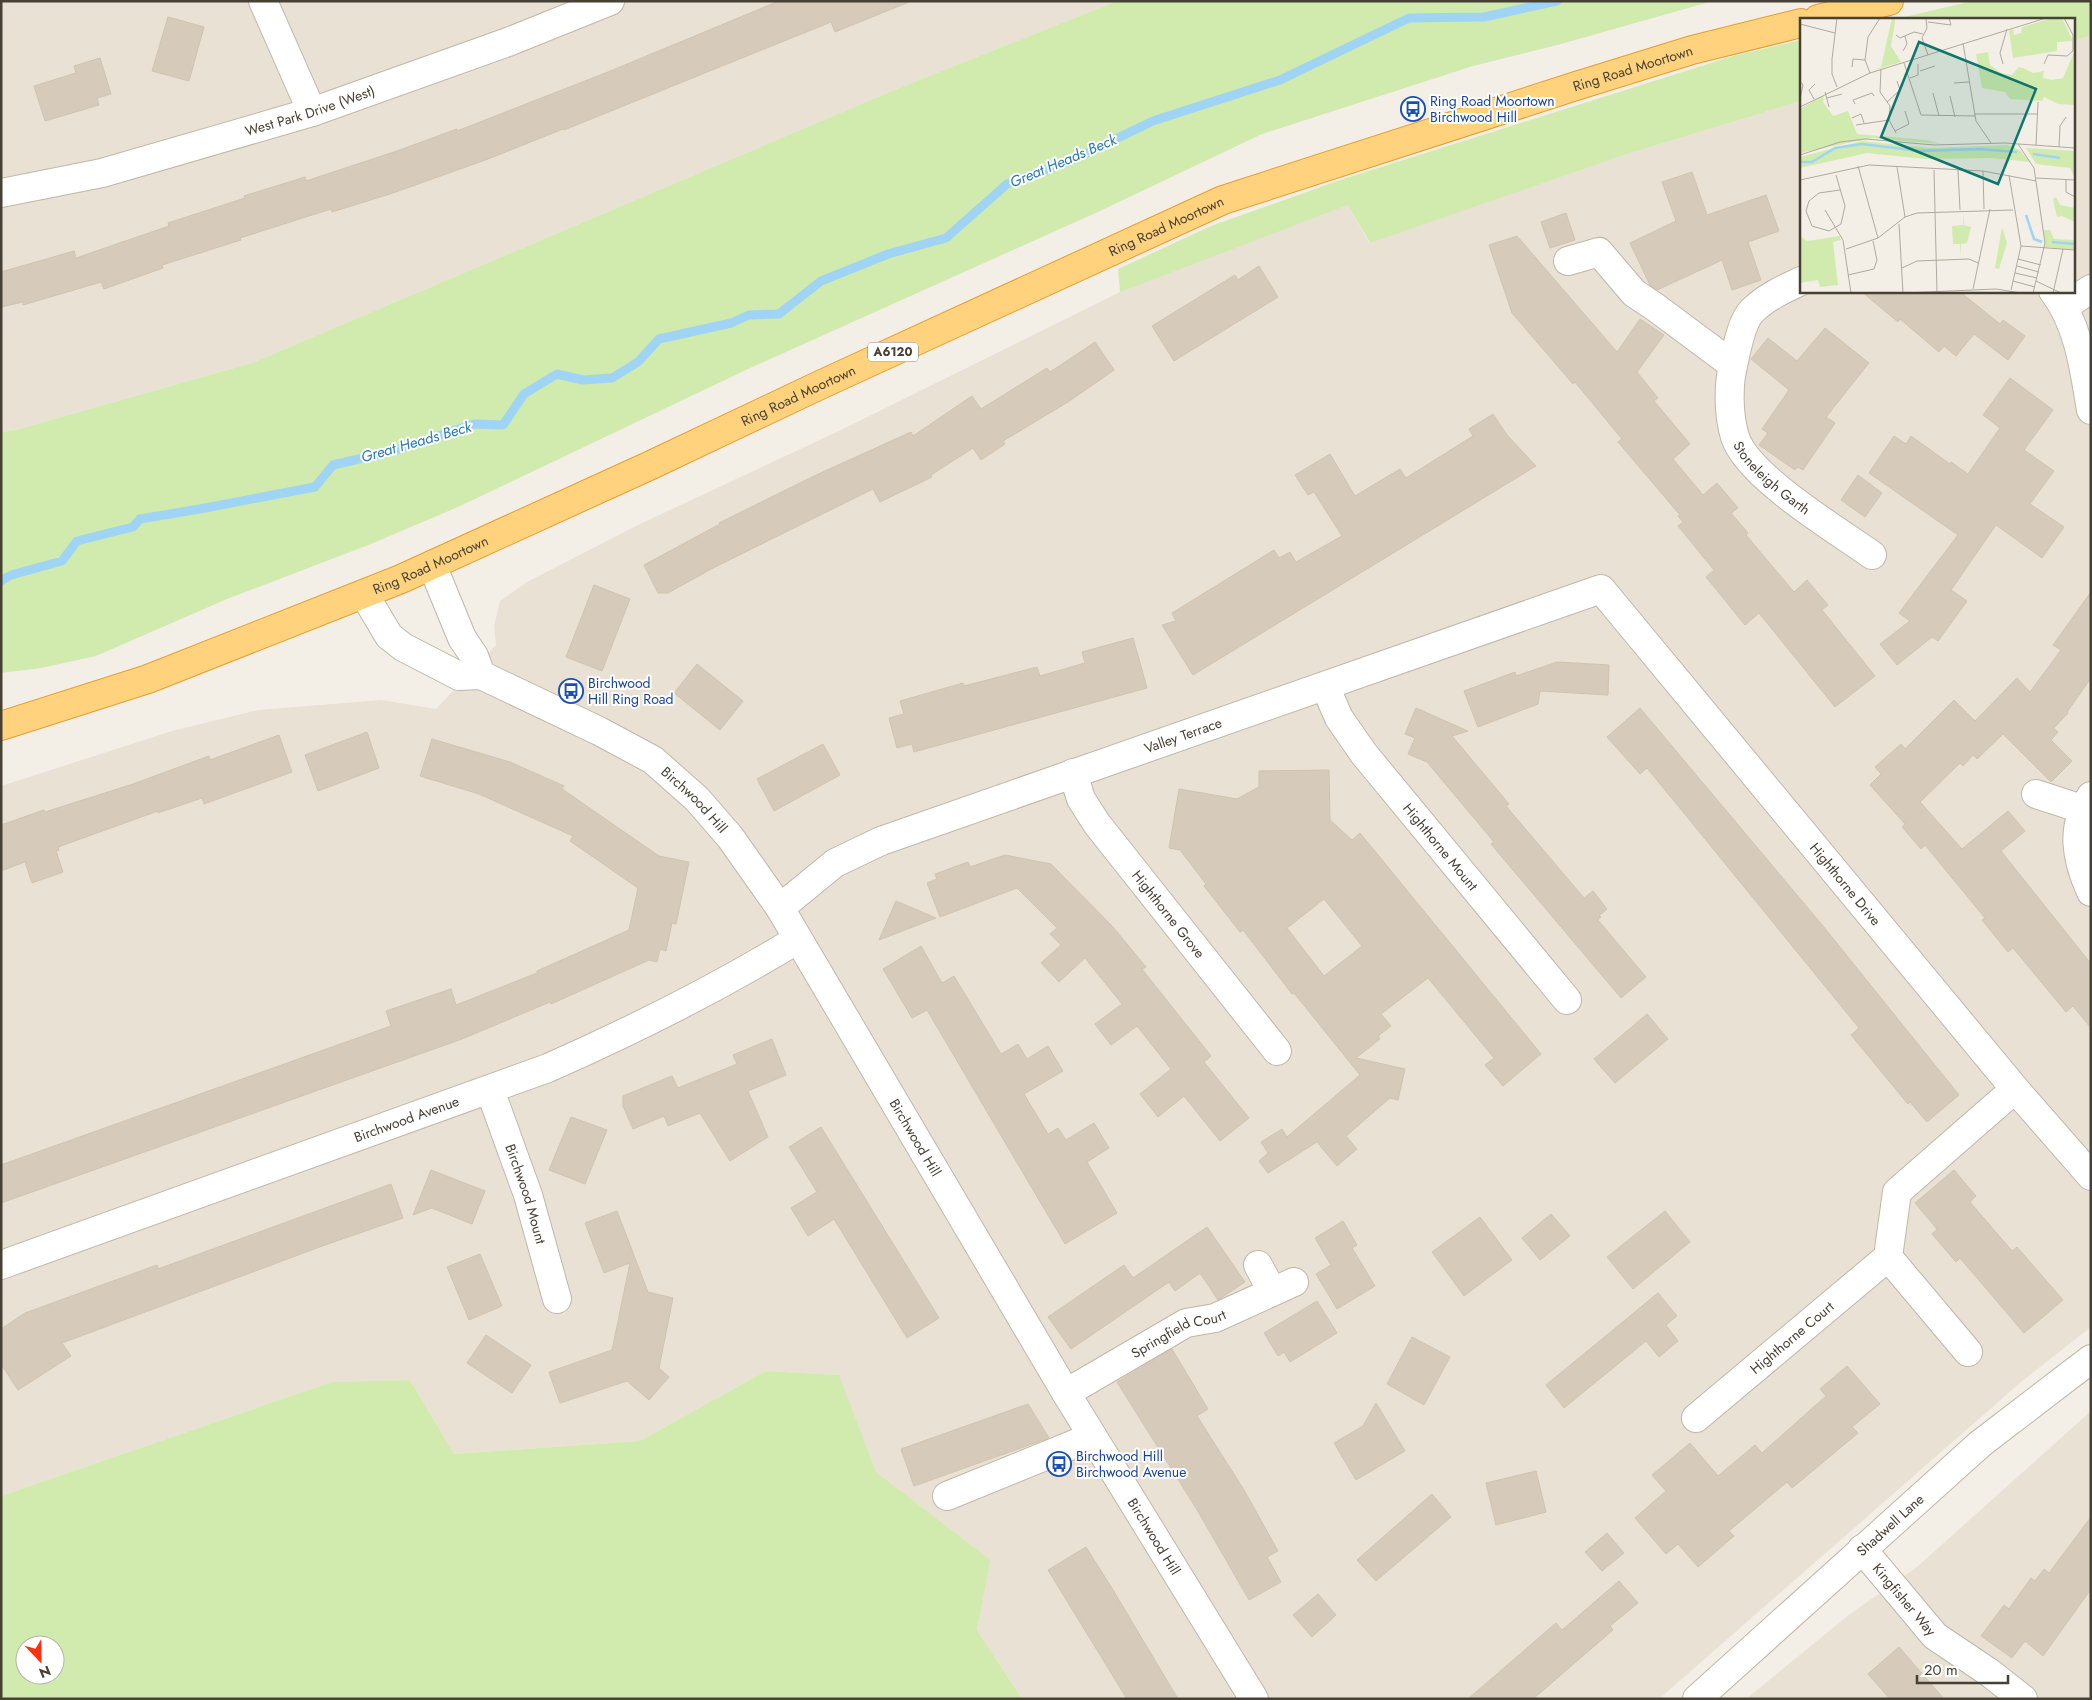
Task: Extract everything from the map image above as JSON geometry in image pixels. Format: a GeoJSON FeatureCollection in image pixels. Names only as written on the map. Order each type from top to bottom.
{"type":"FeatureCollection","features":[{"type":"Feature","properties":{"kind":"highway"},"geometry":{"type":"LineString","coordinates":[[1822,18],[1889,1]]}},
{"type":"Feature","properties":{"kind":"highway","name":"Ring Road Moortown"},"geometry":{"type":"LineString","coordinates":[[1,726],[148,679],[364,594],[432,565],[1223,200],[1375,149],[1692,50],[1800,23]]}},
{"type":"Feature","properties":{"kind":"street"},"geometry":{"type":"LineString","coordinates":[[264,1],[312,112]]}},
{"type":"Feature","properties":{"kind":"street","name":"West Park Drive (West)"},"geometry":{"type":"LineString","coordinates":[[1,193],[102,174],[312,112],[508,42],[610,1]]}},
{"type":"Feature","properties":{"kind":"street"},"geometry":{"type":"LineString","coordinates":[[1568,261],[1599,252],[1634,293],[1656,307],[1732,365]]}},
{"type":"Feature","properties":{"kind":"street","name":"Stoneleigh Garth"},"geometry":{"type":"LineString","coordinates":[[1800,281],[1776,293],[1751,312],[1740,336],[1732,365],[1730,408],[1735,438],[1750,462],[1771,483],[1872,555]]}},
{"type":"Feature","properties":{"kind":"street"},"geometry":{"type":"LineString","coordinates":[[2091,288],[2059,299],[2078,344],[2091,410]]}},
{"type":"Feature","properties":{"kind":"street"},"geometry":{"type":"LineString","coordinates":[[432,565],[462,638],[474,656],[481,675]]}},
{"type":"Feature","properties":{"kind":"street","name":"Valley Terrace"},"geometry":{"type":"LineString","coordinates":[[780,908],[835,863],[881,841],[1601,589]]}},
{"type":"Feature","properties":{"kind":"street","name":"Highthorne Drive"},"geometry":{"type":"LineString","coordinates":[[1601,589],[2014,1089],[2091,1176]]}},
{"type":"Feature","properties":{"kind":"street","name":"Birchwood Hill"},"geometry":{"type":"LineString","coordinates":[[364,594],[389,636],[403,647],[459,676],[481,675],[599,731],[653,760],[697,799],[730,837],[780,908],[1066,1394],[1254,1699]]}},
{"type":"Feature","properties":{"kind":"street","name":"Highthorne Mount"},"geometry":{"type":"LineString","coordinates":[[1325,686],[1339,718],[1359,748],[1567,1000]]}},
{"type":"Feature","properties":{"kind":"street","name":"Highthorne Grove"},"geometry":{"type":"LineString","coordinates":[[1073,773],[1082,799],[1097,824],[1276,1050]]}},
{"type":"Feature","properties":{"kind":"street"},"geometry":{"type":"LineString","coordinates":[[2036,794],[2086,803],[2077,840],[2082,871],[2091,892]]}},
{"type":"Feature","properties":{"kind":"street","name":"Birchwood Avenue"},"geometry":{"type":"LineString","coordinates":[[1,1265],[548,1068],[616,1038],[694,999],[798,939]]}},
{"type":"Feature","properties":{"kind":"street"},"geometry":{"type":"LineString","coordinates":[[1968,1352],[1888,1257],[1897,1192],[2014,1089]]}},
{"type":"Feature","properties":{"kind":"street","name":"Birchwood Mount"},"geometry":{"type":"LineString","coordinates":[[490,1090],[528,1195],[557,1299]]}},
{"type":"Feature","properties":{"kind":"street","name":"Highthorne Court"},"geometry":{"type":"LineString","coordinates":[[1696,1418],[1888,1257]]}},
{"type":"Feature","properties":{"kind":"street","name":"Springfield Court"},"geometry":{"type":"LineString","coordinates":[[1066,1394],[1186,1323],[1215,1318],[1283,1286],[1258,1265]]}},
{"type":"Feature","properties":{"kind":"street","name":"Shadwell Lane"},"geometry":{"type":"LineString","coordinates":[[1697,1699],[1980,1444],[2091,1358]]}},
{"type":"Feature","properties":{"kind":"street"},"geometry":{"type":"LineString","coordinates":[[947,1496],[1092,1437]]}},
{"type":"Feature","properties":{"kind":"street","name":"Kingfisher Way"},"geometry":{"type":"LineString","coordinates":[[1862,1549],[1935,1636],[1990,1673],[2023,1699]]}},
{"type":"Feature","properties":{"kind":"shaded area"},"geometry":{"type":"Polygon","coordinates":[[[1,1],[1117,1],[892,91],[252,363],[16,430],[1,432],[1,1]]]}},
{"type":"Feature","properties":{"kind":"shaded area"},"geometry":{"type":"Polygon","coordinates":[[[2091,36],[2091,1327],[2021,1382],[1659,1699],[1022,1699],[977,1630],[989,1560],[876,1472],[838,1375],[766,1371],[640,1441],[454,1454],[410,1380],[332,1382],[1,1496],[1,786],[172,731],[258,710],[381,700],[436,709],[496,645],[494,626],[500,601],[527,582],[638,525],[845,428],[1134,285],[1348,205],[1369,243],[1624,155],[1800,101],[1800,292],[2074,292],[2074,40],[2091,36]]]}},
{"type":"Feature","properties":{"kind":"shaded area"},"geometry":{"type":"Polygon","coordinates":[[[2091,1411],[2091,1699],[1746,1699],[1850,1614],[1917,1567],[2091,1411]]]}},
{"type":"Feature","properties":{"kind":"green space"},"geometry":{"type":"Polygon","coordinates":[[[1117,1],[1713,1],[1561,44],[1473,66],[1262,134],[1100,211],[748,369],[458,507],[371,544],[227,599],[96,656],[41,668],[1,673],[1,432],[16,430],[252,363],[892,91],[1117,1]]]}},
{"type":"Feature","properties":{"kind":"green space"},"geometry":{"type":"Polygon","coordinates":[[[1973,1],[2091,1],[2091,36],[2074,40],[2074,18],[1900,18],[1973,1]]]}},
{"type":"Feature","properties":{"kind":"green space"},"geometry":{"type":"Polygon","coordinates":[[[1800,40],[1800,101],[1624,155],[1370,243],[1348,205],[1120,292],[1118,269],[1211,226],[1340,180],[1733,56],[1800,40]]]}},
{"type":"Feature","properties":{"kind":"green space"},"geometry":{"type":"Polygon","coordinates":[[[766,1371],[839,1375],[876,1472],[990,1560],[977,1630],[1022,1699],[1,1699],[1,1496],[332,1382],[410,1380],[454,1454],[640,1441],[766,1371]]]}},
{"type":"Feature","properties":{"kind":"building"},"geometry":{"type":"Polygon","coordinates":[[[779,1],[909,2],[835,32],[831,22],[564,130],[393,193],[332,212],[331,209],[240,238],[241,240],[162,265],[163,268],[104,289],[101,282],[23,305],[23,302],[1,307],[1,272],[74,251],[76,258],[169,226],[168,223],[245,198],[244,196],[305,177],[306,181],[457,129],[457,131],[608,72],[779,1]]]}},
{"type":"Feature","properties":{"kind":"building"},"geometry":{"type":"Polygon","coordinates":[[[168,17],[204,27],[189,81],[152,71],[168,17]]]}},
{"type":"Feature","properties":{"kind":"building"},"geometry":{"type":"Polygon","coordinates":[[[100,58],[111,94],[97,98],[99,105],[45,121],[34,86],[76,73],[74,66],[100,58]]]}},
{"type":"Feature","properties":{"kind":"building"},"geometry":{"type":"Polygon","coordinates":[[[1692,172],[1707,215],[1766,195],[1779,231],[1748,242],[1761,280],[1732,290],[1722,260],[1657,290],[1650,285],[1630,243],[1676,221],[1662,182],[1692,172]]]}},
{"type":"Feature","properties":{"kind":"building"},"geometry":{"type":"Polygon","coordinates":[[[1566,213],[1575,240],[1550,248],[1541,222],[1566,213]]]}},
{"type":"Feature","properties":{"kind":"building"},"geometry":{"type":"Polygon","coordinates":[[[1517,236],[1617,352],[1640,319],[1664,335],[1637,372],[1658,398],[1654,401],[1690,444],[1673,459],[1703,495],[1717,483],[1738,508],[1731,513],[1748,533],[1746,535],[1794,592],[1807,580],[1828,605],[1822,610],[1875,676],[1835,707],[1759,613],[1745,625],[1706,577],[1714,570],[1678,526],[1683,522],[1678,516],[1680,515],[1618,442],[1622,439],[1575,382],[1573,384],[1512,313],[1489,245],[1517,236]]]}},
{"type":"Feature","properties":{"kind":"building"},"geometry":{"type":"Polygon","coordinates":[[[1259,266],[1278,297],[1174,361],[1152,326],[1235,275],[1238,280],[1259,266]]]}},
{"type":"Feature","properties":{"kind":"building"},"geometry":{"type":"Polygon","coordinates":[[[1862,292],[1960,292],[2000,324],[2003,320],[2025,336],[2008,360],[1974,334],[1956,356],[1944,346],[1939,352],[1900,319],[1898,322],[1862,292]]]}},
{"type":"Feature","properties":{"kind":"building"},"geometry":{"type":"Polygon","coordinates":[[[1825,328],[1869,363],[1826,417],[1835,423],[1803,470],[1798,467],[1795,470],[1759,445],[1768,433],[1762,429],[1789,390],[1751,359],[1768,338],[1797,361],[1825,328]]]}},
{"type":"Feature","properties":{"kind":"building"},"geometry":{"type":"Polygon","coordinates":[[[1095,342],[1114,370],[1068,402],[1003,441],[1005,444],[981,460],[973,448],[931,475],[932,477],[880,502],[873,489],[715,567],[668,593],[658,593],[644,565],[719,523],[814,476],[911,432],[913,436],[972,396],[981,409],[1047,368],[1050,372],[1095,342]]]}},
{"type":"Feature","properties":{"kind":"building"},"geometry":{"type":"Polygon","coordinates":[[[2010,378],[2053,410],[2024,450],[2054,471],[2030,504],[2064,527],[2042,558],[1996,525],[1951,590],[1967,601],[1938,641],[1932,637],[1897,665],[1880,644],[1910,621],[1899,613],[1958,535],[1869,473],[1894,436],[1906,444],[1911,436],[1950,464],[1951,462],[1968,474],[2000,428],[1983,415],[2010,378]]]}},
{"type":"Feature","properties":{"kind":"building"},"geometry":{"type":"Polygon","coordinates":[[[1493,414],[1507,435],[1536,466],[1193,675],[1162,625],[1176,621],[1172,613],[1274,550],[1279,558],[1290,552],[1296,562],[1342,536],[1314,492],[1308,495],[1295,475],[1330,454],[1355,496],[1400,469],[1406,478],[1473,436],[1469,429],[1493,414]]]}},
{"type":"Feature","properties":{"kind":"building"},"geometry":{"type":"Polygon","coordinates":[[[1858,475],[1882,493],[1865,517],[1841,500],[1858,475]]]}},
{"type":"Feature","properties":{"kind":"building"},"geometry":{"type":"Polygon","coordinates":[[[594,585],[630,599],[602,671],[566,657],[594,585]]]}},
{"type":"Feature","properties":{"kind":"building"},"geometry":{"type":"Polygon","coordinates":[[[2091,592],[2091,678],[2068,713],[2054,728],[2058,732],[2051,740],[2072,761],[2051,782],[2003,734],[1977,759],[1973,755],[1963,766],[1960,763],[1920,802],[1962,849],[2008,811],[2025,831],[2001,851],[2091,964],[2091,1028],[2073,1006],[2066,1012],[2013,948],[2008,952],[1982,920],[1985,918],[1925,845],[1921,849],[1902,827],[1905,824],[1870,785],[1881,774],[1875,767],[1901,744],[1905,749],[1954,700],[1975,721],[2017,678],[2030,692],[2061,650],[2053,645],[2091,592]]]}},
{"type":"Feature","properties":{"kind":"building"},"geometry":{"type":"Polygon","coordinates":[[[1133,638],[1147,688],[914,752],[912,744],[897,748],[889,718],[904,714],[900,701],[963,683],[964,686],[1037,667],[1040,676],[1085,663],[1082,652],[1133,638]]]}},
{"type":"Feature","properties":{"kind":"building"},"geometry":{"type":"Polygon","coordinates":[[[1557,662],[1609,665],[1608,695],[1540,691],[1538,704],[1478,727],[1464,691],[1515,672],[1516,676],[1557,662]]]}},
{"type":"Feature","properties":{"kind":"building"},"geometry":{"type":"Polygon","coordinates":[[[697,664],[743,701],[720,730],[674,693],[697,664]]]}},
{"type":"Feature","properties":{"kind":"building"},"geometry":{"type":"Polygon","coordinates":[[[1416,708],[1468,731],[1452,736],[1509,804],[1506,806],[1584,898],[1593,891],[1607,909],[1599,916],[1601,917],[1598,920],[1646,977],[1621,998],[1491,844],[1494,842],[1427,762],[1408,754],[1415,738],[1405,734],[1416,708]]]}},
{"type":"Feature","properties":{"kind":"building"},"geometry":{"type":"Polygon","coordinates":[[[1640,708],[1823,926],[1959,1095],[1927,1122],[1910,1102],[1908,1104],[1851,1035],[1859,1028],[1647,768],[1640,774],[1607,737],[1640,708]]]}},
{"type":"Feature","properties":{"kind":"building"},"geometry":{"type":"Polygon","coordinates":[[[367,732],[379,768],[318,791],[305,755],[367,732]]]}},
{"type":"Feature","properties":{"kind":"building"},"geometry":{"type":"Polygon","coordinates":[[[279,735],[292,772],[204,804],[202,798],[158,813],[158,811],[58,847],[59,850],[56,851],[63,872],[32,883],[25,862],[1,871],[1,825],[44,810],[45,812],[133,784],[209,756],[210,760],[279,735]]]}},
{"type":"Feature","properties":{"kind":"building"},"geometry":{"type":"Polygon","coordinates":[[[432,739],[510,762],[564,786],[562,789],[659,856],[689,862],[676,924],[672,923],[666,951],[660,949],[657,962],[649,960],[551,1004],[550,1002],[462,1039],[1,1203],[1,1165],[391,1026],[386,1011],[451,989],[456,1005],[537,973],[537,971],[629,930],[638,888],[570,841],[573,836],[479,794],[420,776],[432,739]]]}},
{"type":"Feature","properties":{"kind":"building"},"geometry":{"type":"Polygon","coordinates":[[[823,744],[840,775],[774,811],[757,779],[823,744]]]}},
{"type":"Feature","properties":{"kind":"building"},"geometry":{"type":"Polygon","coordinates":[[[1329,770],[1330,820],[1352,840],[1360,833],[1541,1054],[1503,1086],[1485,1065],[1494,1058],[1428,978],[1381,1014],[1391,1026],[1378,1036],[1380,1039],[1356,1058],[1405,1069],[1398,1100],[1390,1098],[1346,1136],[1357,1149],[1337,1166],[1317,1142],[1268,1173],[1259,1161],[1268,1153],[1261,1142],[1282,1129],[1287,1137],[1360,1075],[1294,993],[1292,994],[1243,930],[1240,932],[1204,886],[1206,884],[1180,850],[1169,848],[1179,789],[1237,799],[1259,787],[1259,771],[1329,770]],[[1324,899],[1287,928],[1324,976],[1362,946],[1324,899]]]}},
{"type":"Feature","properties":{"kind":"building"},"geometry":{"type":"Polygon","coordinates":[[[1005,855],[1051,864],[1113,927],[1146,967],[1142,969],[1211,1056],[1204,1062],[1249,1118],[1220,1141],[1184,1096],[1158,1117],[1140,1094],[1171,1069],[1137,1026],[1111,1045],[1095,1024],[1122,1004],[1085,958],[1059,982],[1041,963],[1061,945],[1050,934],[1057,928],[1017,888],[940,917],[927,883],[937,879],[935,874],[968,862],[970,867],[1005,855]]]}},
{"type":"Feature","properties":{"kind":"building"},"geometry":{"type":"Polygon","coordinates":[[[896,901],[936,918],[879,940],[896,901]]]}},
{"type":"Feature","properties":{"kind":"building"},"geometry":{"type":"Polygon","coordinates":[[[921,946],[942,983],[954,976],[1001,1054],[1018,1044],[1027,1059],[1048,1046],[1063,1071],[1024,1094],[1048,1134],[1058,1128],[1066,1140],[1094,1123],[1109,1148],[1087,1162],[1117,1213],[1065,1244],[927,1010],[912,1018],[883,969],[921,946]]]}},
{"type":"Feature","properties":{"kind":"building"},"geometry":{"type":"Polygon","coordinates":[[[1647,1014],[1668,1039],[1615,1083],[1594,1059],[1647,1014]]]}},
{"type":"Feature","properties":{"kind":"building"},"geometry":{"type":"Polygon","coordinates":[[[772,1039],[786,1075],[748,1091],[768,1137],[730,1161],[700,1113],[668,1126],[664,1116],[633,1129],[623,1106],[623,1096],[672,1076],[678,1088],[737,1064],[733,1055],[772,1039]]]}},
{"type":"Feature","properties":{"kind":"building"},"geometry":{"type":"Polygon","coordinates":[[[571,1117],[607,1130],[585,1184],[549,1170],[571,1117]]]}},
{"type":"Feature","properties":{"kind":"building"},"geometry":{"type":"Polygon","coordinates":[[[821,1127],[939,1318],[907,1338],[834,1219],[808,1236],[791,1208],[817,1192],[789,1147],[821,1127]]]}},
{"type":"Feature","properties":{"kind":"building"},"geometry":{"type":"Polygon","coordinates":[[[431,1170],[485,1191],[472,1224],[432,1208],[413,1215],[431,1170]]]}},
{"type":"Feature","properties":{"kind":"building"},"geometry":{"type":"Polygon","coordinates":[[[1954,1170],[1976,1196],[1970,1202],[2012,1251],[2017,1247],[2063,1300],[2024,1333],[1960,1258],[1956,1262],[1932,1234],[1937,1229],[1915,1203],[1954,1170]]]}},
{"type":"Feature","properties":{"kind":"building"},"geometry":{"type":"Polygon","coordinates":[[[391,1184],[403,1218],[62,1343],[71,1356],[18,1390],[1,1364],[1,1329],[25,1313],[157,1265],[158,1269],[391,1184]]]}},
{"type":"Feature","properties":{"kind":"building"},"geometry":{"type":"Polygon","coordinates":[[[617,1211],[648,1292],[673,1298],[659,1368],[669,1377],[649,1400],[627,1381],[560,1403],[549,1372],[612,1350],[630,1263],[604,1273],[585,1223],[617,1211]]]}},
{"type":"Feature","properties":{"kind":"building"},"geometry":{"type":"Polygon","coordinates":[[[1665,1211],[1690,1242],[1633,1289],[1607,1257],[1665,1211]]]}},
{"type":"Feature","properties":{"kind":"building"},"geometry":{"type":"Polygon","coordinates":[[[1551,1214],[1570,1236],[1540,1260],[1522,1238],[1551,1214]]]}},
{"type":"Feature","properties":{"kind":"building"},"geometry":{"type":"Polygon","coordinates":[[[1480,1217],[1512,1260],[1464,1296],[1432,1252],[1480,1217]]]}},
{"type":"Feature","properties":{"kind":"building"},"geometry":{"type":"Polygon","coordinates":[[[1343,1221],[1357,1245],[1352,1248],[1375,1286],[1337,1309],[1316,1274],[1331,1265],[1315,1238],[1343,1221]]]}},
{"type":"Feature","properties":{"kind":"building"},"geometry":{"type":"Polygon","coordinates":[[[1207,1227],[1245,1282],[1218,1300],[1200,1273],[1175,1291],[1169,1282],[1071,1349],[1048,1317],[1124,1265],[1133,1278],[1207,1227]]]}},
{"type":"Feature","properties":{"kind":"building"},"geometry":{"type":"Polygon","coordinates":[[[480,1254],[502,1306],[469,1320],[447,1267],[480,1254]]]}},
{"type":"Feature","properties":{"kind":"building"},"geometry":{"type":"Polygon","coordinates":[[[1658,1293],[1677,1316],[1666,1325],[1678,1341],[1659,1357],[1646,1341],[1564,1408],[1546,1385],[1658,1293]]]}},
{"type":"Feature","properties":{"kind":"building"},"geometry":{"type":"Polygon","coordinates":[[[1317,1301],[1337,1333],[1290,1362],[1284,1352],[1278,1356],[1264,1333],[1317,1301]]]}},
{"type":"Feature","properties":{"kind":"building"},"geometry":{"type":"Polygon","coordinates":[[[486,1335],[531,1365],[512,1393],[467,1363],[486,1335]]]}},
{"type":"Feature","properties":{"kind":"building"},"geometry":{"type":"Polygon","coordinates":[[[1412,1337],[1450,1357],[1424,1405],[1387,1384],[1412,1337]]]}},
{"type":"Feature","properties":{"kind":"building"},"geometry":{"type":"Polygon","coordinates":[[[1172,1349],[1208,1409],[1197,1416],[1244,1490],[1278,1551],[1267,1557],[1281,1582],[1249,1600],[1196,1508],[1117,1382],[1172,1349]]]}},
{"type":"Feature","properties":{"kind":"building"},"geometry":{"type":"Polygon","coordinates":[[[1847,1366],[1880,1404],[1852,1427],[1858,1433],[1792,1488],[1787,1482],[1729,1531],[1734,1536],[1698,1567],[1678,1544],[1666,1554],[1635,1518],[1666,1491],[1652,1475],[1690,1443],[1718,1476],[1755,1445],[1762,1453],[1826,1396],[1820,1389],[1847,1366]]]}},
{"type":"Feature","properties":{"kind":"building"},"geometry":{"type":"Polygon","coordinates":[[[1376,1403],[1405,1451],[1356,1480],[1334,1443],[1363,1426],[1376,1403]]]}},
{"type":"Feature","properties":{"kind":"building"},"geometry":{"type":"Polygon","coordinates":[[[1028,1404],[1049,1438],[914,1486],[901,1449],[1028,1404]]]}},
{"type":"Feature","properties":{"kind":"building"},"geometry":{"type":"Polygon","coordinates":[[[1536,1471],[1546,1512],[1496,1525],[1486,1483],[1536,1471]]]}},
{"type":"Feature","properties":{"kind":"building"},"geometry":{"type":"Polygon","coordinates":[[[1432,1494],[1451,1517],[1376,1581],[1357,1560],[1432,1494]]]}},
{"type":"Feature","properties":{"kind":"building"},"geometry":{"type":"Polygon","coordinates":[[[2091,1517],[2091,1589],[2043,1656],[2025,1641],[2012,1658],[1981,1636],[2004,1605],[2009,1609],[2031,1578],[2035,1581],[2044,1569],[2049,1573],[2091,1517]]]}},
{"type":"Feature","properties":{"kind":"building"},"geometry":{"type":"Polygon","coordinates":[[[1607,1533],[1624,1553],[1602,1571],[1585,1552],[1607,1533]]]}},
{"type":"Feature","properties":{"kind":"building"},"geometry":{"type":"Polygon","coordinates":[[[1086,1547],[1178,1699],[1127,1699],[1048,1570],[1086,1547]]]}},
{"type":"Feature","properties":{"kind":"building"},"geometry":{"type":"Polygon","coordinates":[[[1619,1581],[1638,1603],[1610,1626],[1613,1630],[1533,1699],[1468,1699],[1556,1623],[1562,1630],[1619,1581]]]}},
{"type":"Feature","properties":{"kind":"building"},"geometry":{"type":"Polygon","coordinates":[[[1318,1594],[1336,1615],[1312,1637],[1293,1615],[1318,1594]]]}},
{"type":"Feature","properties":{"kind":"building"},"geometry":{"type":"Polygon","coordinates":[[[1899,1647],[1944,1699],[1890,1699],[1868,1674],[1899,1647]]]}},
{"type":"Feature","properties":{"kind":"waterway","name":"Great Heads Beck"},"geometry":{"type":"LineString","coordinates":[[1,581],[11,575],[62,561],[77,541],[133,527],[140,519],[315,487],[333,465],[393,451],[474,424],[503,425],[524,394],[557,374],[583,380],[612,378],[638,362],[659,339],[731,323],[749,315],[779,314],[821,281],[888,254],[946,238],[1007,184],[1070,161],[1153,121],[1280,80],[1409,18],[1484,17],[1557,1]]}},
{"type":"Feature","properties":{"kind":"place","name":"Ring Road Moortown Birchwood Hill"},"geometry":{"type":"Point","coordinates":[1413,109]}},
{"type":"Feature","properties":{"kind":"place","name":"Birchwood Hill Ring Road"},"geometry":{"type":"Point","coordinates":[571,691]}},
{"type":"Feature","properties":{"kind":"place","name":"Birchwood Hill Birchwood Avenue"},"geometry":{"type":"Point","coordinates":[1059,1464]}}]}
